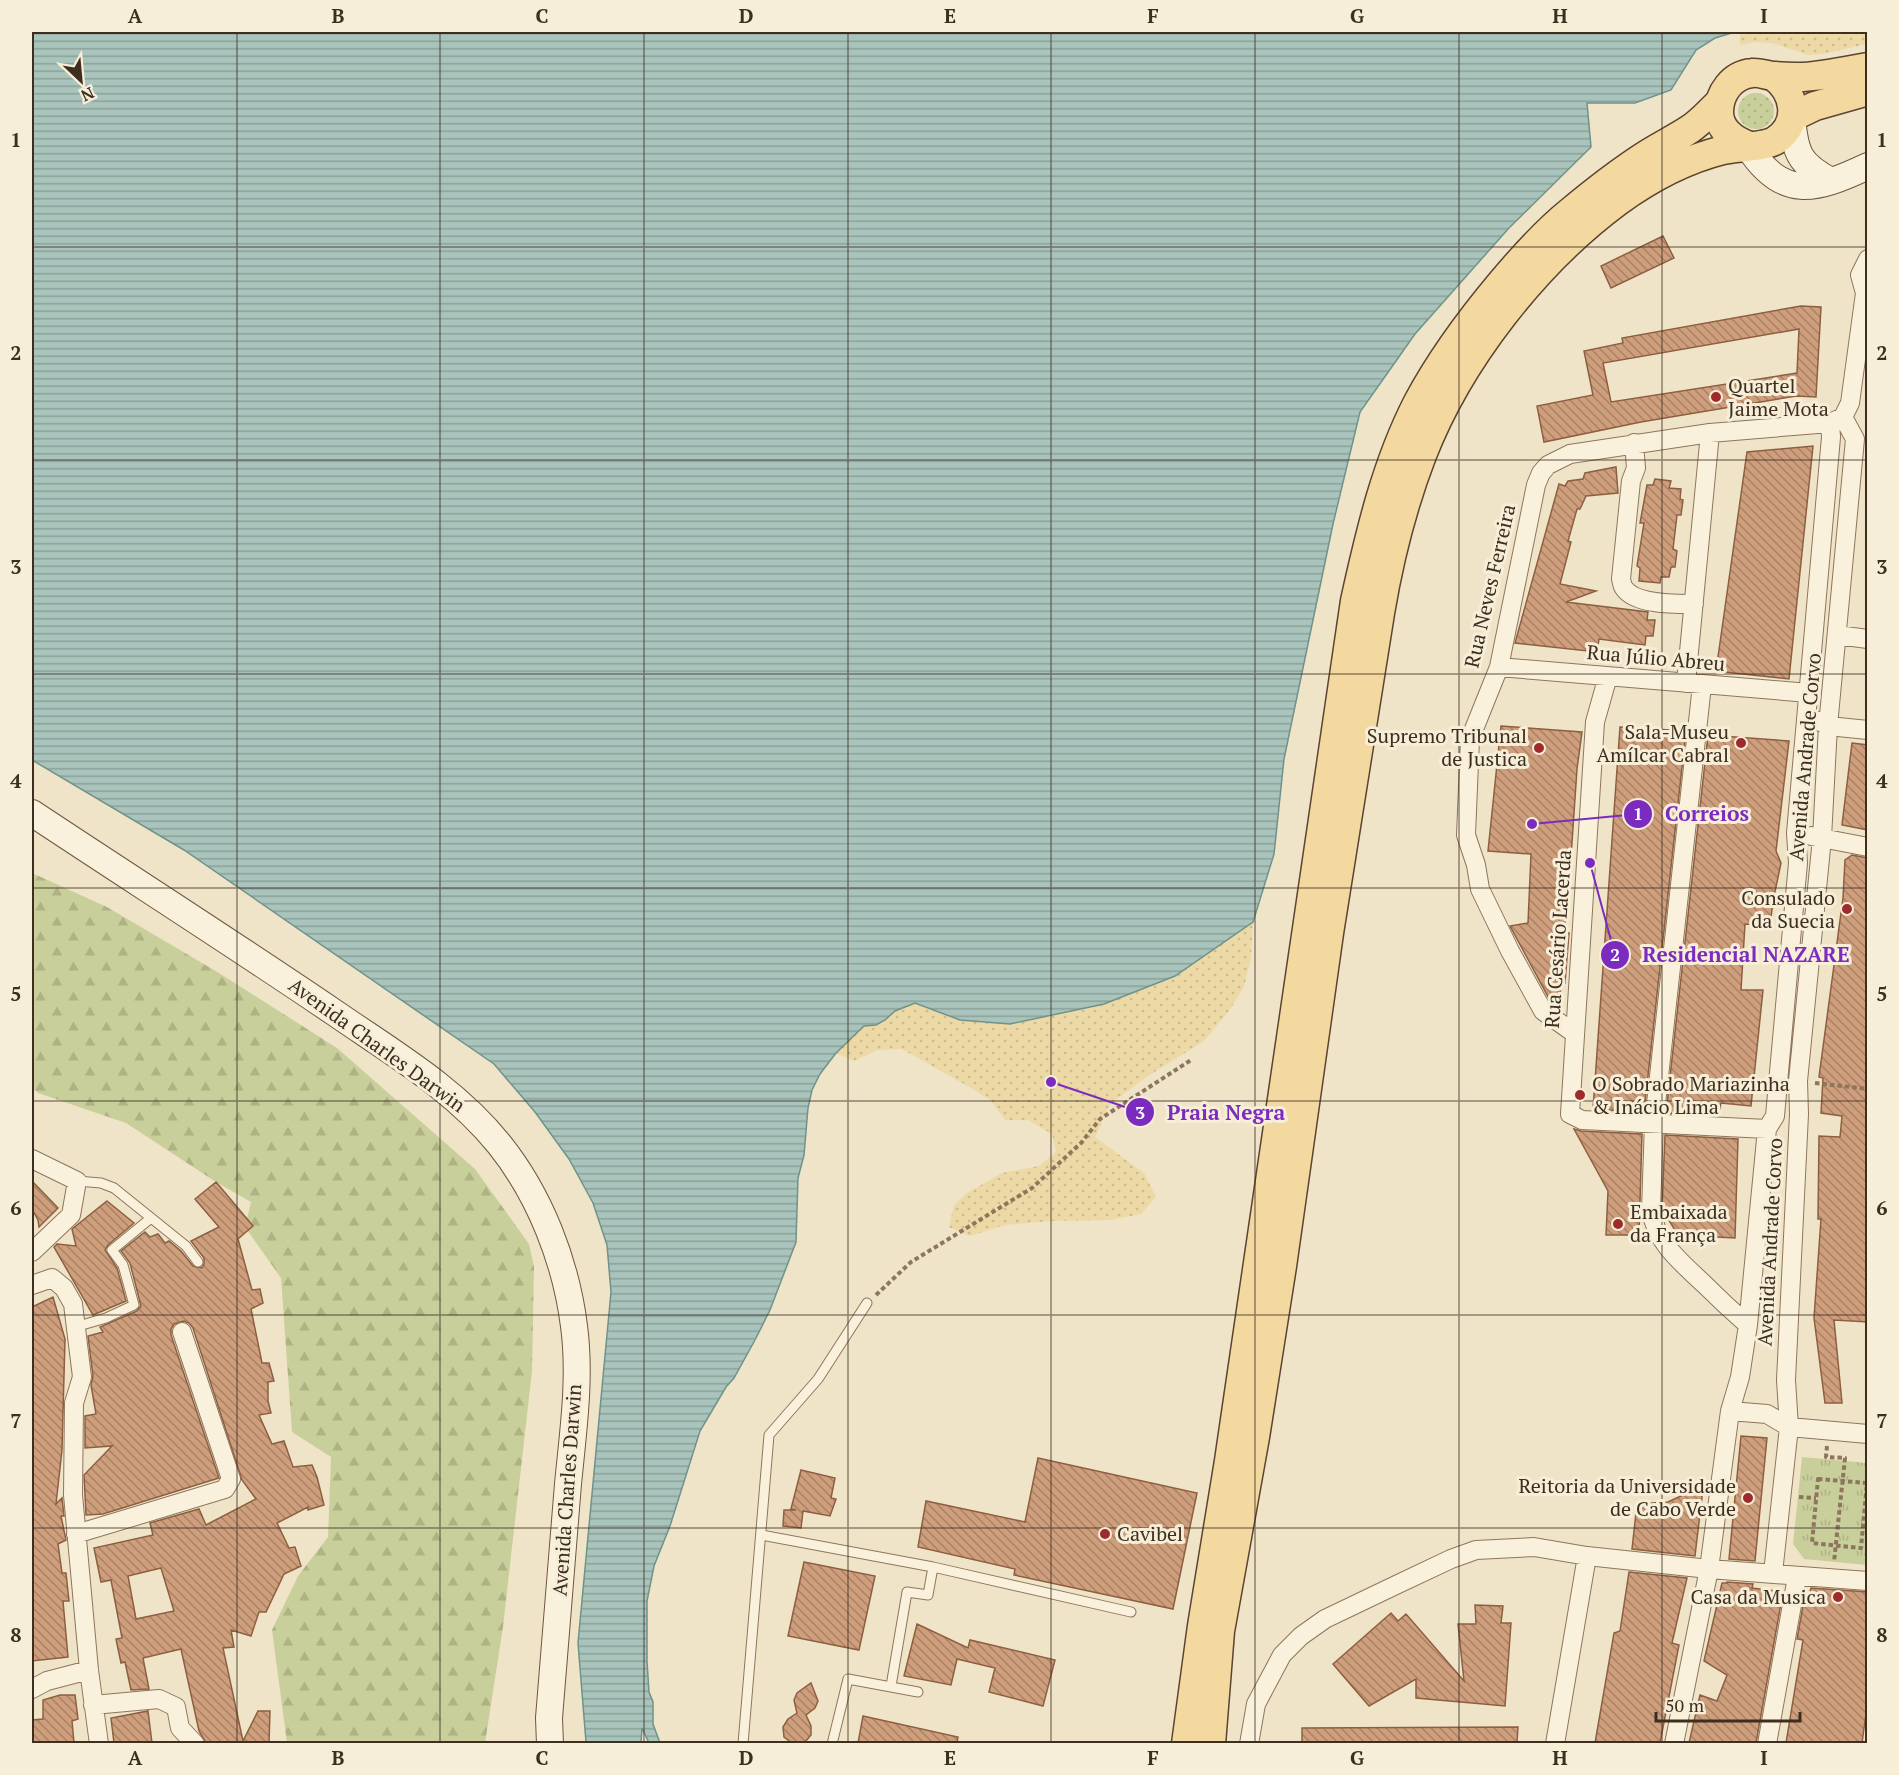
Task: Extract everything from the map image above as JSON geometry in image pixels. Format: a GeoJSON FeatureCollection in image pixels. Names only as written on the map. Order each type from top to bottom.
{"type":"FeatureCollection","features":[{"type":"Feature","properties":{"kind":"main road"},"geometry":{"type":"LineString","coordinates":[[1868,67],[1819,76],[1773,76],[1762,73],[1740,76],[1724,91],[1719,116],[1724,129],[1734,139],[1747,146],[1762,167],[1776,179],[1793,186],[1808,188],[1868,165]]}},
{"type":"Feature","properties":{"kind":"main road"},"geometry":{"type":"LineString","coordinates":[[1773,76],[1787,89],[1791,98],[1795,142],[1802,160],[1814,172],[1831,181]]}},
{"type":"Feature","properties":{"kind":"main road"},"geometry":{"type":"LineString","coordinates":[[1210,1743],[1220,1631],[1264,1380],[1329,933],[1380,613],[1388,566],[1423,453],[1459,380],[1502,319],[1555,256],[1587,226],[1617,202],[1670,168],[1699,157],[1747,146],[1766,145],[1775,141],[1789,126],[1792,117],[1815,106],[1868,91]]}},
{"type":"Feature","properties":{"kind":"main road"},"geometry":{"type":"LineString","coordinates":[[1186,1743],[1356,601],[1381,497],[1398,449],[1418,404],[1441,363],[1534,244],[1605,183],[1643,157],[1691,129],[1720,102]]}},
{"type":"Feature","properties":{"kind":"main road","name":"Avenida Charles Darwin"},"geometry":{"type":"LineString","coordinates":[[32,813],[443,1087],[500,1145],[522,1176],[546,1223],[561,1261],[575,1330],[575,1397],[549,1718],[550,1743]]}},
{"type":"Feature","properties":{"kind":"street"},"geometry":{"type":"LineString","coordinates":[[1694,604],[1657,603],[1633,596],[1624,589],[1621,579],[1632,482],[1636,468],[1634,443],[1837,420],[1850,403],[1865,293],[1860,275],[1868,259]]}},
{"type":"Feature","properties":{"kind":"street","name":"Avenida Andrade Corvo"},"geometry":{"type":"LineString","coordinates":[[1674,1743],[1709,1569],[1730,1411],[1740,1377],[1748,1325],[1767,1129],[1775,1116],[1798,863],[1796,833],[1831,437],[1837,420],[1855,440],[1828,726],[1822,838],[1798,1081],[1799,1114],[1786,1380],[1789,1427],[1773,1573]]}},
{"type":"Feature","properties":{"kind":"street"},"geometry":{"type":"LineString","coordinates":[[1710,433],[1694,604],[1694,684],[1654,1122],[1651,1210],[1658,1234],[1671,1254],[1748,1325]]}},
{"type":"Feature","properties":{"kind":"street","name":"Rua Neves Ferreira"},"geometry":{"type":"LineString","coordinates":[[1574,1033],[1543,1011],[1480,889],[1476,865],[1466,835],[1470,739],[1499,666],[1536,485],[1541,473],[1548,465],[1570,454],[1634,443]]}},
{"type":"Feature","properties":{"kind":"street"},"geometry":{"type":"LineString","coordinates":[[1837,635],[1868,639]]}},
{"type":"Feature","properties":{"kind":"street","name":"Rua Júlio Abreu"},"geometry":{"type":"LineString","coordinates":[[1499,666],[1809,693]]}},
{"type":"Feature","properties":{"kind":"street","name":"Rua Cesário Lacerda"},"geometry":{"type":"LineString","coordinates":[[1608,676],[1595,722],[1570,1114],[1582,1120],[1654,1122]]}},
{"type":"Feature","properties":{"kind":"street"},"geometry":{"type":"LineString","coordinates":[[1807,714],[1828,726],[1868,730]]}},
{"type":"Feature","properties":{"kind":"street"},"geometry":{"type":"LineString","coordinates":[[1796,833],[1868,848]]}},
{"type":"Feature","properties":{"kind":"street"},"geometry":{"type":"LineString","coordinates":[[1654,1122],[1767,1129]]}},
{"type":"Feature","properties":{"kind":"street"},"geometry":{"type":"LineString","coordinates":[[32,1159],[41,1166],[77,1181],[72,1215],[32,1252]]}},
{"type":"Feature","properties":{"kind":"street"},"geometry":{"type":"LineString","coordinates":[[32,1261],[34,1284],[52,1278],[64,1288],[73,1304],[82,1377],[74,1403],[73,1496],[89,1670],[99,1743]]}},
{"type":"Feature","properties":{"kind":"street"},"geometry":{"type":"LineString","coordinates":[[76,1534],[225,1489],[231,1479],[182,1332]]}},
{"type":"Feature","properties":{"kind":"street"},"geometry":{"type":"LineString","coordinates":[[1730,1411],[1767,1414],[1789,1427],[1868,1434]]}},
{"type":"Feature","properties":{"kind":"street"},"geometry":{"type":"LineString","coordinates":[[1249,1743],[1256,1704],[1282,1655],[1301,1636],[1325,1619],[1451,1559],[1476,1550],[1534,1547],[1587,1556],[1709,1569],[1868,1581]]}},
{"type":"Feature","properties":{"kind":"street"},"geometry":{"type":"LineString","coordinates":[[1555,1743],[1587,1556]]}},
{"type":"Feature","properties":{"kind":"street"},"geometry":{"type":"LineString","coordinates":[[1767,1743],[1797,1576]]}},
{"type":"Feature","properties":{"kind":"street"},"geometry":{"type":"LineString","coordinates":[[32,1689],[47,1681],[89,1670]]}},
{"type":"Feature","properties":{"kind":"street"},"geometry":{"type":"LineString","coordinates":[[93,1706],[159,1699],[176,1707],[180,1728],[195,1743]]}},
{"type":"Feature","properties":{"kind":"lane"},"geometry":{"type":"LineString","coordinates":[[77,1181],[101,1183],[114,1188],[186,1246],[198,1262]]}},
{"type":"Feature","properties":{"kind":"lane"},"geometry":{"type":"LineString","coordinates":[[75,1328],[106,1318],[134,1305],[123,1265],[112,1250],[151,1218]]}},
{"type":"Feature","properties":{"kind":"lane"},"geometry":{"type":"LineString","coordinates":[[743,1743],[770,1435],[818,1379],[867,1303]]}},
{"type":"Feature","properties":{"kind":"lane"},"geometry":{"type":"LineString","coordinates":[[761,1535],[933,1567],[1131,1612]]}},
{"type":"Feature","properties":{"kind":"lane"},"geometry":{"type":"LineString","coordinates":[[891,1686],[907,1592],[928,1595],[933,1567]]}},
{"type":"Feature","properties":{"kind":"lane"},"geometry":{"type":"LineString","coordinates":[[832,1743],[848,1678],[918,1692]]}},
{"type":"Feature","properties":{"kind":"path"},"geometry":{"type":"LineString","coordinates":[[867,1303],[911,1262],[1032,1188],[1081,1143],[1100,1119],[1191,1060]]}},
{"type":"Feature","properties":{"kind":"path"},"geometry":{"type":"LineString","coordinates":[[1798,1081],[1868,1089]]}},
{"type":"Feature","properties":{"kind":"path"},"geometry":{"type":"LineString","coordinates":[[1828,1431],[1826,1457],[1845,1458],[1836,1545]]}},
{"type":"Feature","properties":{"kind":"path"},"geometry":{"type":"LineString","coordinates":[[1818,1479],[1867,1483],[1866,1503],[1861,1548],[1812,1543],[1818,1479]]}},
{"type":"Feature","properties":{"kind":"green space"},"geometry":{"type":"Polygon","coordinates":[[[1756,93],[1768,99],[1774,111],[1768,123],[1756,129],[1744,123],[1738,111],[1744,99],[1756,93]]]}},
{"type":"Feature","properties":{"kind":"green space"},"geometry":{"type":"Polygon","coordinates":[[[32,873],[107,907],[219,973],[337,1048],[475,1169],[529,1244],[534,1267],[532,1371],[503,1627],[485,1743],[287,1743],[272,1630],[298,1576],[328,1537],[331,1457],[292,1432],[281,1278],[245,1227],[251,1202],[126,1123],[38,1093],[32,1088],[32,873]]]}},
{"type":"Feature","properties":{"kind":"green space"},"geometry":{"type":"Polygon","coordinates":[[[1802,1457],[1867,1463],[1867,1565],[1804,1559],[1793,1544],[1802,1457]]]}},
{"type":"Feature","properties":{"kind":"sand"},"geometry":{"type":"Polygon","coordinates":[[[1740,32],[1867,32],[1867,44],[1809,55],[1772,43],[1755,42],[1740,45],[1740,32]]]}},
{"type":"Feature","properties":{"kind":"sand"},"geometry":{"type":"Polygon","coordinates":[[[1253,922],[1251,958],[1244,987],[1229,1011],[1204,1041],[1148,1076],[1110,1104],[1095,1137],[1144,1173],[1156,1197],[1141,1214],[1111,1220],[1051,1221],[1005,1225],[970,1236],[949,1227],[954,1205],[967,1193],[1002,1173],[1039,1166],[1056,1152],[1052,1134],[1028,1120],[1005,1120],[991,1101],[902,1049],[877,1050],[854,1061],[836,1053],[864,1026],[876,1025],[895,1011],[915,1003],[960,1020],[1175,976],[1253,922]]]}},
{"type":"Feature","properties":{"kind":"water"},"geometry":{"type":"Polygon","coordinates":[[[32,32],[1735,32],[1715,38],[1696,50],[1671,90],[1635,103],[1587,103],[1591,147],[1509,228],[1415,334],[1360,412],[1333,524],[1284,759],[1274,854],[1253,922],[1175,976],[1104,1004],[1010,1024],[960,1020],[915,1003],[895,1011],[876,1025],[864,1026],[836,1053],[820,1074],[812,1090],[808,1108],[804,1155],[798,1178],[796,1242],[770,1310],[755,1340],[700,1431],[670,1526],[654,1566],[647,1601],[647,1661],[649,1692],[653,1702],[653,1724],[660,1743],[649,1743],[642,1728],[641,1743],[586,1744],[578,1643],[611,1292],[607,1245],[593,1203],[569,1159],[535,1112],[494,1064],[184,850],[32,760],[32,32]]]}},
{"type":"Feature","properties":{"kind":"building"},"geometry":{"type":"Polygon","coordinates":[[[1663,236],[1674,258],[1611,288],[1601,266],[1663,236]]]}},
{"type":"Feature","properties":{"kind":"building"},"geometry":{"type":"Polygon","coordinates":[[[1801,306],[1821,307],[1816,397],[1796,396],[1641,422],[1544,442],[1537,406],[1593,395],[1584,351],[1623,343],[1622,338],[1801,306]],[[1799,329],[1603,363],[1611,402],[1797,373],[1799,329]]]}},
{"type":"Feature","properties":{"kind":"building"},"geometry":{"type":"Polygon","coordinates":[[[1813,446],[1789,679],[1716,671],[1747,452],[1813,446]]]}},
{"type":"Feature","properties":{"kind":"building"},"geometry":{"type":"Polygon","coordinates":[[[1616,467],[1618,493],[1586,496],[1580,509],[1577,509],[1560,584],[1596,591],[1566,602],[1648,612],[1647,620],[1655,620],[1653,636],[1646,636],[1645,645],[1599,639],[1597,652],[1515,643],[1559,484],[1565,486],[1568,481],[1583,479],[1585,473],[1616,467]]]}},
{"type":"Feature","properties":{"kind":"building"},"geometry":{"type":"Polygon","coordinates":[[[1655,479],[1671,481],[1669,488],[1681,489],[1680,499],[1683,500],[1681,515],[1677,515],[1673,549],[1677,551],[1675,567],[1671,567],[1669,577],[1661,577],[1660,583],[1639,581],[1640,568],[1637,566],[1644,523],[1640,523],[1647,485],[1653,485],[1655,479]]]}},
{"type":"Feature","properties":{"kind":"building"},"geometry":{"type":"Polygon","coordinates":[[[1501,726],[1582,732],[1571,857],[1562,857],[1558,904],[1569,906],[1563,930],[1569,933],[1565,983],[1560,985],[1561,1001],[1552,1004],[1510,926],[1528,923],[1531,854],[1488,851],[1501,726]]]}},
{"type":"Feature","properties":{"kind":"building"},"geometry":{"type":"Polygon","coordinates":[[[1620,727],[1686,731],[1644,1112],[1593,1109],[1620,727]]]}},
{"type":"Feature","properties":{"kind":"building"},"geometry":{"type":"Polygon","coordinates":[[[1708,735],[1789,741],[1776,851],[1781,863],[1770,926],[1745,924],[1741,990],[1763,990],[1751,1106],[1721,1103],[1718,1115],[1666,1113],[1708,735]]]}},
{"type":"Feature","properties":{"kind":"building"},"geometry":{"type":"Polygon","coordinates":[[[1852,743],[1868,745],[1868,830],[1842,825],[1852,743]]]}},
{"type":"Feature","properties":{"kind":"building"},"geometry":{"type":"Polygon","coordinates":[[[1852,855],[1868,858],[1868,1322],[1834,1320],[1842,1403],[1825,1403],[1814,1318],[1821,1219],[1818,1219],[1819,1136],[1840,1137],[1842,1116],[1821,1113],[1823,1078],[1819,1077],[1843,898],[1845,860],[1852,855]]]}},
{"type":"Feature","properties":{"kind":"building"},"geometry":{"type":"Polygon","coordinates":[[[1574,1129],[1642,1134],[1639,1235],[1606,1235],[1608,1191],[1574,1129]]]}},
{"type":"Feature","properties":{"kind":"building"},"geometry":{"type":"Polygon","coordinates":[[[1665,1135],[1738,1139],[1735,1238],[1678,1235],[1662,1209],[1665,1135]]]}},
{"type":"Feature","properties":{"kind":"building"},"geometry":{"type":"Polygon","coordinates":[[[32,1181],[58,1208],[39,1227],[32,1209],[32,1181]]]}},
{"type":"Feature","properties":{"kind":"building"},"geometry":{"type":"Polygon","coordinates":[[[216,1182],[253,1226],[238,1239],[252,1290],[260,1289],[263,1303],[251,1309],[262,1363],[269,1363],[274,1381],[268,1382],[268,1401],[271,1413],[259,1415],[272,1444],[284,1441],[293,1467],[312,1465],[324,1505],[308,1510],[308,1507],[277,1523],[289,1548],[295,1547],[301,1566],[284,1574],[266,1612],[259,1612],[251,1636],[231,1630],[234,1647],[223,1648],[243,1741],[258,1711],[270,1711],[269,1743],[206,1743],[199,1731],[181,1649],[143,1658],[149,1689],[131,1690],[125,1662],[121,1663],[116,1639],[122,1638],[111,1580],[101,1582],[94,1548],[153,1535],[150,1523],[199,1509],[206,1525],[256,1499],[242,1480],[193,1328],[189,1323],[184,1321],[174,1324],[171,1335],[219,1478],[103,1514],[86,1515],[84,1475],[112,1446],[85,1448],[85,1416],[96,1414],[91,1385],[93,1376],[88,1336],[103,1332],[100,1327],[137,1311],[141,1306],[130,1263],[121,1251],[145,1232],[150,1237],[158,1234],[165,1243],[169,1241],[181,1251],[193,1266],[202,1268],[204,1258],[191,1241],[219,1227],[195,1199],[216,1182]],[[161,1568],[128,1576],[136,1619],[174,1611],[161,1568]]]}},
{"type":"Feature","properties":{"kind":"building"},"geometry":{"type":"Polygon","coordinates":[[[107,1201],[134,1223],[105,1250],[117,1268],[126,1301],[93,1315],[54,1247],[57,1244],[76,1246],[72,1229],[107,1201]]]}},
{"type":"Feature","properties":{"kind":"building"},"geometry":{"type":"Polygon","coordinates":[[[53,1297],[65,1339],[62,1450],[56,1504],[62,1498],[64,1516],[61,1516],[66,1540],[58,1544],[62,1573],[66,1573],[69,1601],[63,1601],[68,1657],[32,1661],[32,1307],[53,1297]]]}},
{"type":"Feature","properties":{"kind":"building","name":"Reitoria da Universidade de Cabo Verde"},"geometry":{"type":"Polygon","coordinates":[[[1741,1436],[1767,1438],[1755,1561],[1729,1559],[1741,1436]]]}},
{"type":"Feature","properties":{"kind":"building","name":"Cavibel"},"geometry":{"type":"Polygon","coordinates":[[[1038,1458],[1197,1493],[1173,1609],[1014,1575],[1015,1569],[918,1547],[926,1501],[1025,1522],[1038,1458]]]}},
{"type":"Feature","properties":{"kind":"building"},"geometry":{"type":"Polygon","coordinates":[[[801,1470],[835,1478],[831,1498],[836,1499],[830,1516],[803,1511],[801,1528],[783,1526],[784,1510],[796,1510],[791,1509],[801,1470]]]}},
{"type":"Feature","properties":{"kind":"building"},"geometry":{"type":"Polygon","coordinates":[[[1700,1487],[1702,1497],[1695,1556],[1632,1549],[1637,1504],[1668,1502],[1700,1487]]]}},
{"type":"Feature","properties":{"kind":"building"},"geometry":{"type":"Polygon","coordinates":[[[804,1562],[875,1576],[859,1650],[788,1636],[804,1562]]]}},
{"type":"Feature","properties":{"kind":"building"},"geometry":{"type":"Polygon","coordinates":[[[1629,1572],[1687,1578],[1672,1643],[1679,1645],[1660,1743],[1595,1743],[1614,1633],[1620,1631],[1629,1572]]]}},
{"type":"Feature","properties":{"kind":"building"},"geometry":{"type":"Polygon","coordinates":[[[1722,1583],[1753,1584],[1752,1588],[1783,1592],[1756,1743],[1689,1743],[1700,1695],[1717,1701],[1727,1675],[1704,1661],[1722,1583]]]}},
{"type":"Feature","properties":{"kind":"building"},"geometry":{"type":"Polygon","coordinates":[[[1811,1588],[1868,1592],[1868,1699],[1862,1743],[1786,1743],[1803,1640],[1797,1639],[1805,1595],[1809,1596],[1811,1588]]]}},
{"type":"Feature","properties":{"kind":"building"},"geometry":{"type":"Polygon","coordinates":[[[1475,1605],[1503,1606],[1501,1623],[1511,1623],[1505,1706],[1416,1698],[1416,1679],[1369,1706],[1333,1664],[1391,1613],[1398,1621],[1406,1614],[1464,1681],[1458,1624],[1476,1624],[1475,1605]]]}},
{"type":"Feature","properties":{"kind":"building"},"geometry":{"type":"Polygon","coordinates":[[[917,1624],[968,1648],[970,1640],[1055,1660],[1043,1706],[989,1692],[995,1668],[957,1659],[951,1685],[904,1676],[917,1624]]]}},
{"type":"Feature","properties":{"kind":"building"},"geometry":{"type":"Polygon","coordinates":[[[811,1683],[818,1701],[815,1708],[806,1715],[811,1726],[811,1735],[805,1742],[792,1743],[784,1737],[783,1727],[788,1719],[797,1713],[794,1700],[797,1693],[811,1683]]]}},
{"type":"Feature","properties":{"kind":"building"},"geometry":{"type":"Polygon","coordinates":[[[60,1695],[75,1695],[78,1719],[72,1721],[74,1743],[32,1743],[32,1720],[43,1719],[43,1700],[60,1695]]]}},
{"type":"Feature","properties":{"kind":"building"},"geometry":{"type":"Polygon","coordinates":[[[148,1711],[152,1743],[114,1743],[111,1718],[148,1711]]]}},
{"type":"Feature","properties":{"kind":"building"},"geometry":{"type":"Polygon","coordinates":[[[863,1716],[958,1737],[957,1743],[858,1743],[863,1716]]]}},
{"type":"Feature","properties":{"kind":"building"},"geometry":{"type":"Polygon","coordinates":[[[1518,1727],[1517,1743],[1302,1743],[1302,1728],[1518,1727]]]}},
{"type":"Feature","properties":{"kind":"place","name":"Quartel Jaime Mota"},"geometry":{"type":"Point","coordinates":[1716,397]}},
{"type":"Feature","properties":{"kind":"place","name":"Sala-Museu Amílcar Cabral"},"geometry":{"type":"Point","coordinates":[1741,743]}},
{"type":"Feature","properties":{"kind":"place","name":"Supremo Tribunal de Justica"},"geometry":{"type":"Point","coordinates":[1539,748]}},
{"type":"Feature","properties":{"kind":"place","name":"Correios"},"geometry":{"type":"Point","coordinates":[1532,824]}},
{"type":"Feature","properties":{"kind":"place","name":"Residencial NAZARE"},"geometry":{"type":"Point","coordinates":[1590,863]}},
{"type":"Feature","properties":{"kind":"place","name":"Consulado da Suecia"},"geometry":{"type":"Point","coordinates":[1847,909]}},
{"type":"Feature","properties":{"kind":"place","name":"Praia Negra"},"geometry":{"type":"Point","coordinates":[1051,1082]}},
{"type":"Feature","properties":{"kind":"place","name":"O Sobrado Mariazinha & Inácio Lima"},"geometry":{"type":"Point","coordinates":[1580,1095]}},
{"type":"Feature","properties":{"kind":"place","name":"Embaixada da França"},"geometry":{"type":"Point","coordinates":[1618,1224]}},
{"type":"Feature","properties":{"kind":"place","name":"Reitoria da Universidade de Cabo Verde"},"geometry":{"type":"Point","coordinates":[1748,1498]}},
{"type":"Feature","properties":{"kind":"place","name":"Cavibel"},"geometry":{"type":"Point","coordinates":[1105,1534]}},
{"type":"Feature","properties":{"kind":"place","name":"Casa da Musica"},"geometry":{"type":"Point","coordinates":[1838,1597]}}]}
